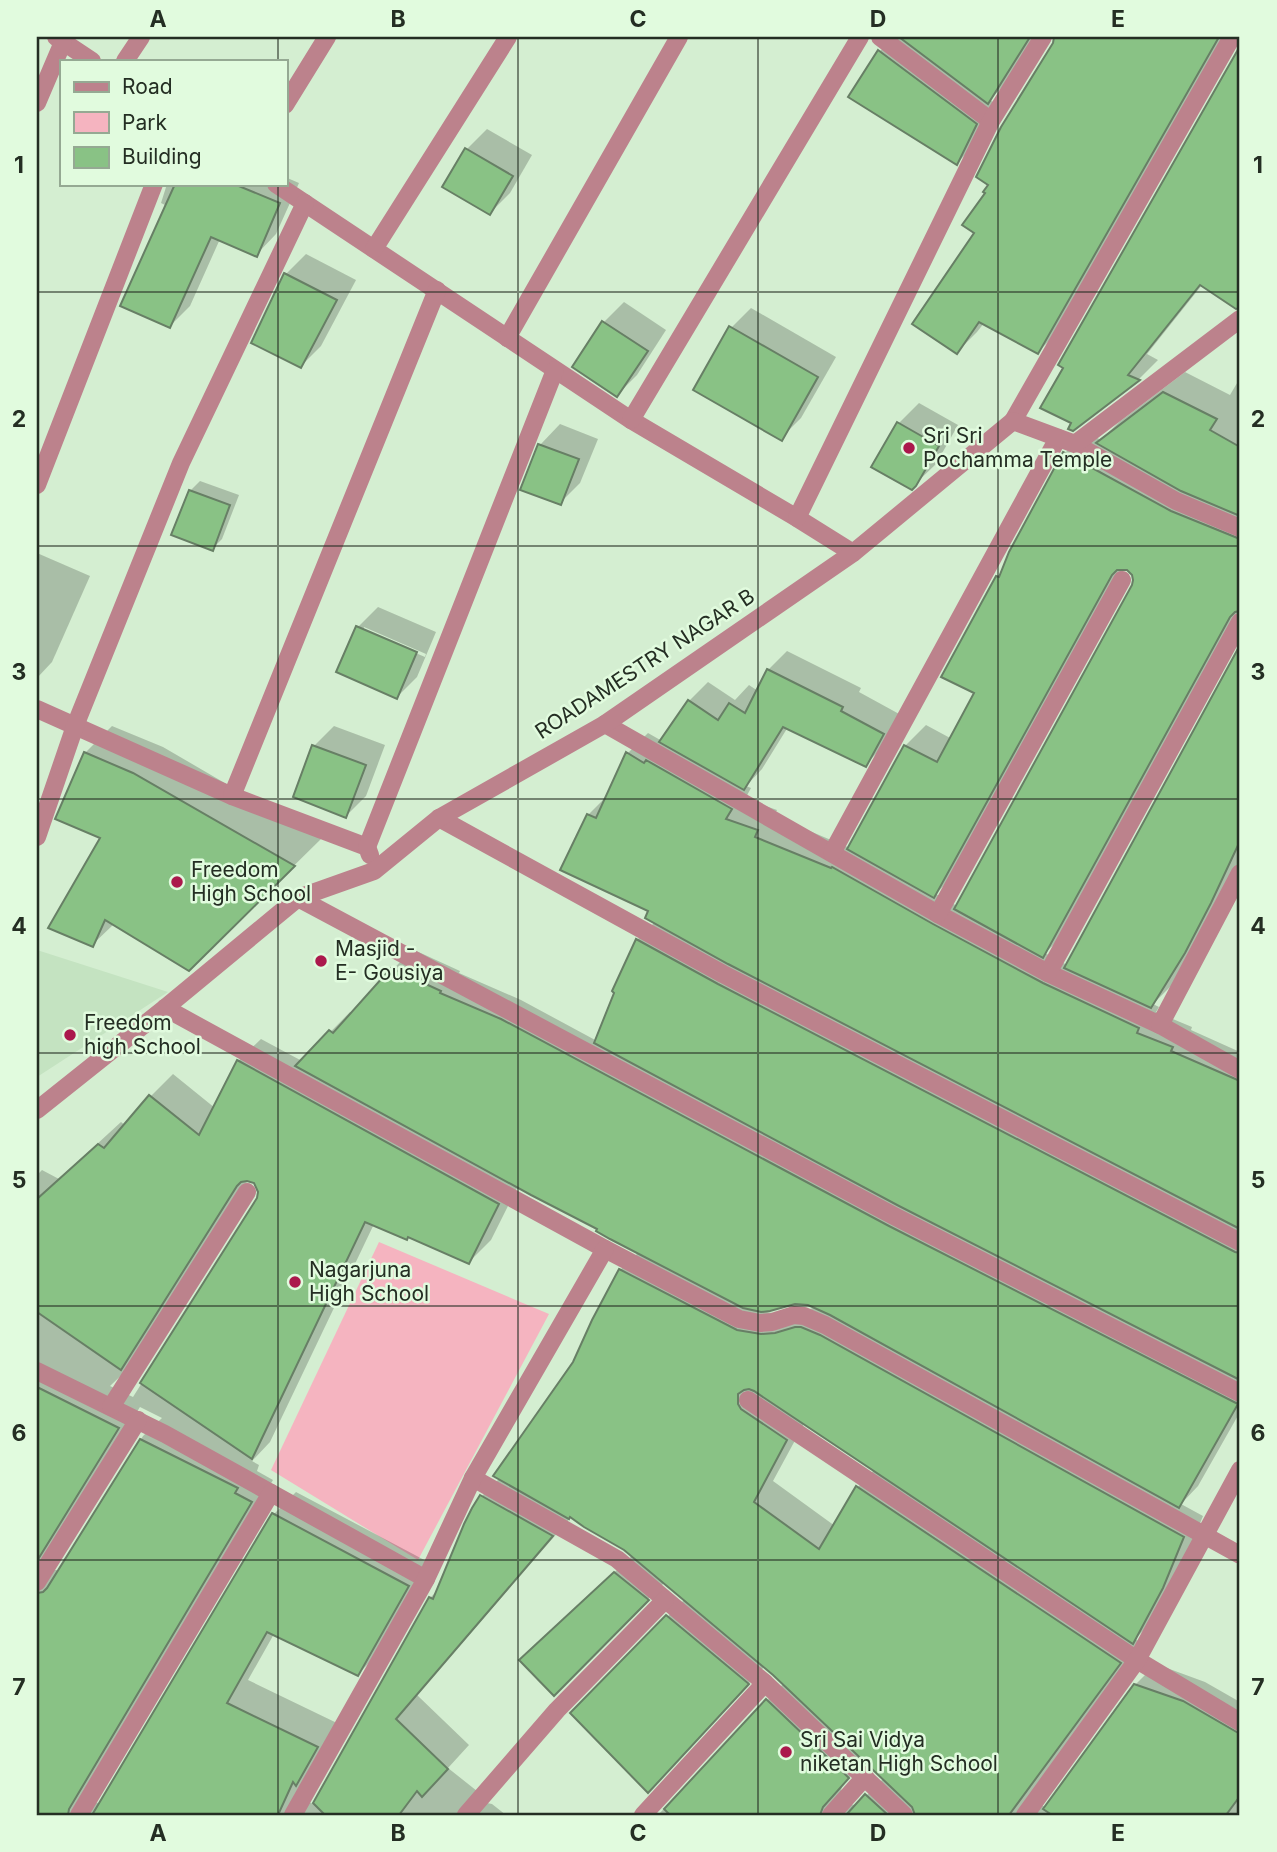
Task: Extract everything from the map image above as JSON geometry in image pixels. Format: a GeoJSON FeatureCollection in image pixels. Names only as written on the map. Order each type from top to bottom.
{"type":"FeatureCollection","features":[{"type":"Feature","properties":{"kind":"street"},"geometry":{"type":"LineString","coordinates":[[126,60],[141,37]]}},
{"type":"Feature","properties":{"kind":"street"},"geometry":{"type":"LineString","coordinates":[[287,102],[327,37]]}},
{"type":"Feature","properties":{"kind":"street"},"geometry":{"type":"LineString","coordinates":[[374,249],[508,37]]}},
{"type":"Feature","properties":{"kind":"street"},"geometry":{"type":"LineString","coordinates":[[507,338],[679,37]]}},
{"type":"Feature","properties":{"kind":"street"},"geometry":{"type":"LineString","coordinates":[[631,420],[860,37]]}},
{"type":"Feature","properties":{"kind":"street"},"geometry":{"type":"LineString","coordinates":[[880,37],[991,121]]}},
{"type":"Feature","properties":{"kind":"street"},"geometry":{"type":"LineString","coordinates":[[797,518],[991,121],[1043,37]]}},
{"type":"Feature","properties":{"kind":"street"},"geometry":{"type":"LineString","coordinates":[[1232,37],[1013,421],[1066,441],[1176,501],[1240,527]]}},
{"type":"Feature","properties":{"kind":"street"},"geometry":{"type":"LineString","coordinates":[[37,103],[59,39],[90,60]]}},
{"type":"Feature","properties":{"kind":"street"},"geometry":{"type":"LineString","coordinates":[[37,485],[153,186]]}},
{"type":"Feature","properties":{"kind":"street"},"geometry":{"type":"LineString","coordinates":[[279,186],[631,420],[853,553]]}},
{"type":"Feature","properties":{"kind":"street"},"geometry":{"type":"LineString","coordinates":[[37,837],[75,726],[181,463],[304,203]]}},
{"type":"Feature","properties":{"kind":"street"},"geometry":{"type":"LineString","coordinates":[[232,796],[436,290]]}},
{"type":"Feature","properties":{"kind":"street"},"geometry":{"type":"LineString","coordinates":[[832,853],[1066,441],[1240,318]]}},
{"type":"Feature","properties":{"kind":"street"},"geometry":{"type":"LineString","coordinates":[[374,871],[367,847],[555,370]]}},
{"type":"Feature","properties":{"kind":"street","name":"ROADAMESTRY NAGAR B"},"geometry":{"type":"LineString","coordinates":[[37,1110],[166,1008],[298,898],[374,871],[439,818],[604,724],[853,553],[1013,421]]}},
{"type":"Feature","properties":{"kind":"street"},"geometry":{"type":"LineString","coordinates":[[938,914],[1122,580]]}},
{"type":"Feature","properties":{"kind":"street"},"geometry":{"type":"LineString","coordinates":[[1048,973],[1240,622]]}},
{"type":"Feature","properties":{"kind":"street"},"geometry":{"type":"LineString","coordinates":[[37,709],[232,796],[367,847]]}},
{"type":"Feature","properties":{"kind":"street"},"geometry":{"type":"LineString","coordinates":[[604,724],[938,914],[1048,973],[1160,1025],[1240,1070]]}},
{"type":"Feature","properties":{"kind":"street"},"geometry":{"type":"LineString","coordinates":[[439,818],[723,974],[1240,1242]]}},
{"type":"Feature","properties":{"kind":"street"},"geometry":{"type":"LineString","coordinates":[[1160,1025],[1240,873]]}},
{"type":"Feature","properties":{"kind":"street"},"geometry":{"type":"LineString","coordinates":[[298,898],[894,1216],[1240,1393]]}},
{"type":"Feature","properties":{"kind":"street"},"geometry":{"type":"LineString","coordinates":[[166,1008],[605,1249],[739,1319],[772,1322],[794,1315],[804,1316],[825,1325],[1240,1555]]}},
{"type":"Feature","properties":{"kind":"street"},"geometry":{"type":"LineString","coordinates":[[111,1407],[247,1192]]}},
{"type":"Feature","properties":{"kind":"street"},"geometry":{"type":"LineString","coordinates":[[293,1815],[426,1578],[472,1478],[605,1249]]}},
{"type":"Feature","properties":{"kind":"street"},"geometry":{"type":"LineString","coordinates":[[37,1371],[218,1462],[426,1578]]}},
{"type":"Feature","properties":{"kind":"street"},"geometry":{"type":"LineString","coordinates":[[748,1401],[1137,1660],[1240,1722]]}},
{"type":"Feature","properties":{"kind":"street"},"geometry":{"type":"LineString","coordinates":[[37,1582],[138,1420]]}},
{"type":"Feature","properties":{"kind":"street"},"geometry":{"type":"LineString","coordinates":[[1025,1815],[1137,1660],[1240,1470]]}},
{"type":"Feature","properties":{"kind":"street"},"geometry":{"type":"LineString","coordinates":[[472,1478],[617,1559],[765,1683],[904,1815]]}},
{"type":"Feature","properties":{"kind":"street"},"geometry":{"type":"LineString","coordinates":[[79,1815],[271,1493]]}},
{"type":"Feature","properties":{"kind":"street"},"geometry":{"type":"LineString","coordinates":[[466,1815],[556,1710],[665,1600]]}},
{"type":"Feature","properties":{"kind":"street"},"geometry":{"type":"LineString","coordinates":[[643,1815],[765,1683]]}},
{"type":"Feature","properties":{"kind":"street"},"geometry":{"type":"LineString","coordinates":[[831,1815],[865,1777]]}},
{"type":"Feature","properties":{"kind":"shaded area","name":"Freedom high School"},"geometry":{"type":"Polygon","coordinates":[[[37,950],[168,992],[37,1077],[37,950]]]}},
{"type":"Feature","properties":{"kind":"green space"},"geometry":{"type":"Polygon","coordinates":[[[379,1242],[549,1314],[418,1560],[271,1470],[379,1242]]]}},
{"type":"Feature","properties":{"kind":"building"},"geometry":{"type":"Polygon","coordinates":[[[899,37],[1030,37],[988,104],[899,37]]]}},
{"type":"Feature","properties":{"kind":"building"},"geometry":{"type":"Polygon","coordinates":[[[1054,37],[1219,37],[1038,354],[979,322],[957,354],[912,324],[974,233],[962,225],[988,185],[976,177],[1001,127],[1053,43],[1054,37]]]}},
{"type":"Feature","properties":{"kind":"building"},"geometry":{"type":"Polygon","coordinates":[[[1240,46],[1240,308],[1236,309],[1200,285],[1128,375],[1140,380],[1073,431],[1068,429],[1071,423],[1040,408],[1063,368],[1058,365],[1240,46]]]}},
{"type":"Feature","properties":{"kind":"building"},"geometry":{"type":"Polygon","coordinates":[[[878,50],[977,124],[957,165],[848,97],[878,50]]]}},
{"type":"Feature","properties":{"kind":"building"},"geometry":{"type":"Polygon","coordinates":[[[465,148],[513,176],[490,215],[442,187],[465,148]]]}},
{"type":"Feature","properties":{"kind":"building"},"geometry":{"type":"Polygon","coordinates":[[[174,186],[239,186],[280,203],[257,257],[211,237],[170,328],[120,306],[174,186]]]}},
{"type":"Feature","properties":{"kind":"building"},"geometry":{"type":"Polygon","coordinates":[[[284,273],[337,300],[301,368],[251,343],[284,273]]]}},
{"type":"Feature","properties":{"kind":"building"},"geometry":{"type":"Polygon","coordinates":[[[602,321],[648,351],[617,397],[572,367],[602,321]]]}},
{"type":"Feature","properties":{"kind":"building"},"geometry":{"type":"Polygon","coordinates":[[[729,326],[818,377],[782,441],[693,390],[729,326]]]}},
{"type":"Feature","properties":{"kind":"building"},"geometry":{"type":"Polygon","coordinates":[[[1163,392],[1217,419],[1210,430],[1240,447],[1240,516],[1181,491],[1096,443],[1163,392]]]}},
{"type":"Feature","properties":{"kind":"building"},"geometry":{"type":"Polygon","coordinates":[[[897,422],[939,446],[912,490],[871,467],[897,422]]]}},
{"type":"Feature","properties":{"kind":"building"},"geometry":{"type":"Polygon","coordinates":[[[538,444],[579,459],[561,505],[520,490],[538,444]]]}},
{"type":"Feature","properties":{"kind":"building"},"geometry":{"type":"Polygon","coordinates":[[[1063,452],[1171,511],[1240,539],[1240,611],[1230,617],[1043,958],[954,909],[1132,585],[1132,575],[1127,570],[1117,570],[1112,575],[934,898],[847,849],[904,745],[937,762],[974,693],[941,677],[996,576],[999,577],[1009,552],[1063,452]]]}},
{"type":"Feature","properties":{"kind":"building"},"geometry":{"type":"Polygon","coordinates":[[[189,490],[230,505],[213,551],[171,535],[189,490]]]}},
{"type":"Feature","properties":{"kind":"building"},"geometry":{"type":"Polygon","coordinates":[[[356,626],[417,652],[397,699],[336,672],[356,626]]]}},
{"type":"Feature","properties":{"kind":"building"},"geometry":{"type":"Polygon","coordinates":[[[1240,645],[1240,841],[1185,953],[1151,1008],[1064,968],[1240,645]]]}},
{"type":"Feature","properties":{"kind":"building"},"geometry":{"type":"Polygon","coordinates":[[[767,669],[843,707],[841,711],[884,734],[866,767],[783,727],[744,790],[659,742],[688,700],[718,720],[729,703],[745,713],[767,669]]]}},
{"type":"Feature","properties":{"kind":"building"},"geometry":{"type":"Polygon","coordinates":[[[312,745],[366,765],[346,818],[293,797],[312,745]]]}},
{"type":"Feature","properties":{"kind":"building","name":"Freedom High School"},"geometry":{"type":"Polygon","coordinates":[[[84,752],[133,773],[295,866],[189,971],[105,920],[93,947],[48,928],[100,838],[55,819],[84,752]]]}},
{"type":"Feature","properties":{"kind":"building"},"geometry":{"type":"Polygon","coordinates":[[[626,752],[644,763],[646,760],[732,809],[726,819],[758,830],[755,837],[832,867],[1043,983],[1139,1028],[1137,1033],[1173,1047],[1171,1051],[1240,1081],[1240,1229],[728,964],[645,918],[648,911],[560,870],[587,814],[596,818],[626,752]]]}},
{"type":"Feature","properties":{"kind":"building"},"geometry":{"type":"Polygon","coordinates":[[[636,939],[718,984],[1240,1253],[1240,1380],[899,1206],[594,1043],[614,993],[612,991],[636,939]]]}},
{"type":"Feature","properties":{"kind":"building"},"geometry":{"type":"Polygon","coordinates":[[[391,968],[501,1019],[889,1226],[1238,1404],[1179,1508],[830,1315],[808,1305],[795,1304],[761,1312],[743,1308],[610,1239],[596,1231],[597,1229],[295,1066],[329,1030],[333,1033],[391,968]]]}},
{"type":"Feature","properties":{"kind":"building"},"geometry":{"type":"Polygon","coordinates":[[[237,1060],[499,1204],[469,1264],[408,1237],[407,1240],[365,1222],[252,1459],[140,1383],[257,1198],[258,1192],[254,1183],[241,1182],[237,1186],[121,1370],[37,1312],[37,1199],[98,1144],[104,1148],[149,1095],[199,1135],[237,1060]]]}},
{"type":"Feature","properties":{"kind":"building"},"geometry":{"type":"Polygon","coordinates":[[[619,1269],[737,1330],[761,1334],[801,1327],[820,1335],[1184,1537],[1163,1588],[1133,1644],[754,1391],[749,1389],[738,1394],[741,1409],[787,1440],[754,1502],[819,1549],[856,1486],[1121,1663],[1009,1815],[915,1815],[912,1807],[773,1675],[624,1550],[570,1517],[569,1519],[493,1476],[573,1362],[619,1269]]]}},
{"type":"Feature","properties":{"kind":"building"},"geometry":{"type":"Polygon","coordinates":[[[37,1387],[119,1428],[37,1561],[37,1387]]]}},
{"type":"Feature","properties":{"kind":"building"},"geometry":{"type":"Polygon","coordinates":[[[140,1439],[238,1488],[235,1493],[252,1502],[69,1809],[68,1815],[37,1815],[37,1593],[47,1588],[140,1439]]]}},
{"type":"Feature","properties":{"kind":"building"},"geometry":{"type":"Polygon","coordinates":[[[480,1495],[553,1536],[396,1719],[448,1769],[422,1797],[417,1791],[399,1815],[325,1815],[313,1803],[429,1597],[433,1599],[464,1524],[480,1495]]]}},
{"type":"Feature","properties":{"kind":"building"},"geometry":{"type":"Polygon","coordinates":[[[272,1513],[409,1586],[358,1676],[267,1632],[227,1703],[318,1747],[296,1786],[293,1782],[278,1815],[92,1815],[272,1513]]]}},
{"type":"Feature","properties":{"kind":"building"},"geometry":{"type":"Polygon","coordinates":[[[614,1572],[649,1600],[554,1696],[519,1660],[614,1572]]]}},
{"type":"Feature","properties":{"kind":"building"},"geometry":{"type":"Polygon","coordinates":[[[666,1615],[749,1684],[648,1793],[570,1713],[666,1615]]]}},
{"type":"Feature","properties":{"kind":"building"},"geometry":{"type":"Polygon","coordinates":[[[1134,1684],[1183,1701],[1240,1734],[1240,1796],[1226,1815],[1052,1815],[1043,1809],[1134,1684]]]}},
{"type":"Feature","properties":{"kind":"building"},"geometry":{"type":"Polygon","coordinates":[[[766,1699],[849,1778],[823,1807],[820,1815],[670,1815],[664,1809],[766,1699]]]}},
{"type":"Feature","properties":{"kind":"building"},"geometry":{"type":"Polygon","coordinates":[[[865,1794],[888,1815],[846,1815],[865,1794]]]}},
{"type":"Feature","properties":{"kind":"place","name":"Sri Sri Pochamma Temple"},"geometry":{"type":"Point","coordinates":[909,448]}},
{"type":"Feature","properties":{"kind":"place","name":"Freedom High School"},"geometry":{"type":"Point","coordinates":[177,882]}},
{"type":"Feature","properties":{"kind":"place","name":"Masjid - E- Gousiya"},"geometry":{"type":"Point","coordinates":[321,961]}},
{"type":"Feature","properties":{"kind":"place","name":"Freedom high School"},"geometry":{"type":"Point","coordinates":[70,1035]}},
{"type":"Feature","properties":{"kind":"place","name":"Nagarjuna High School"},"geometry":{"type":"Point","coordinates":[295,1282]}},
{"type":"Feature","properties":{"kind":"place","name":"Sri Sai Vidya niketan High School"},"geometry":{"type":"Point","coordinates":[786,1752]}}]}
